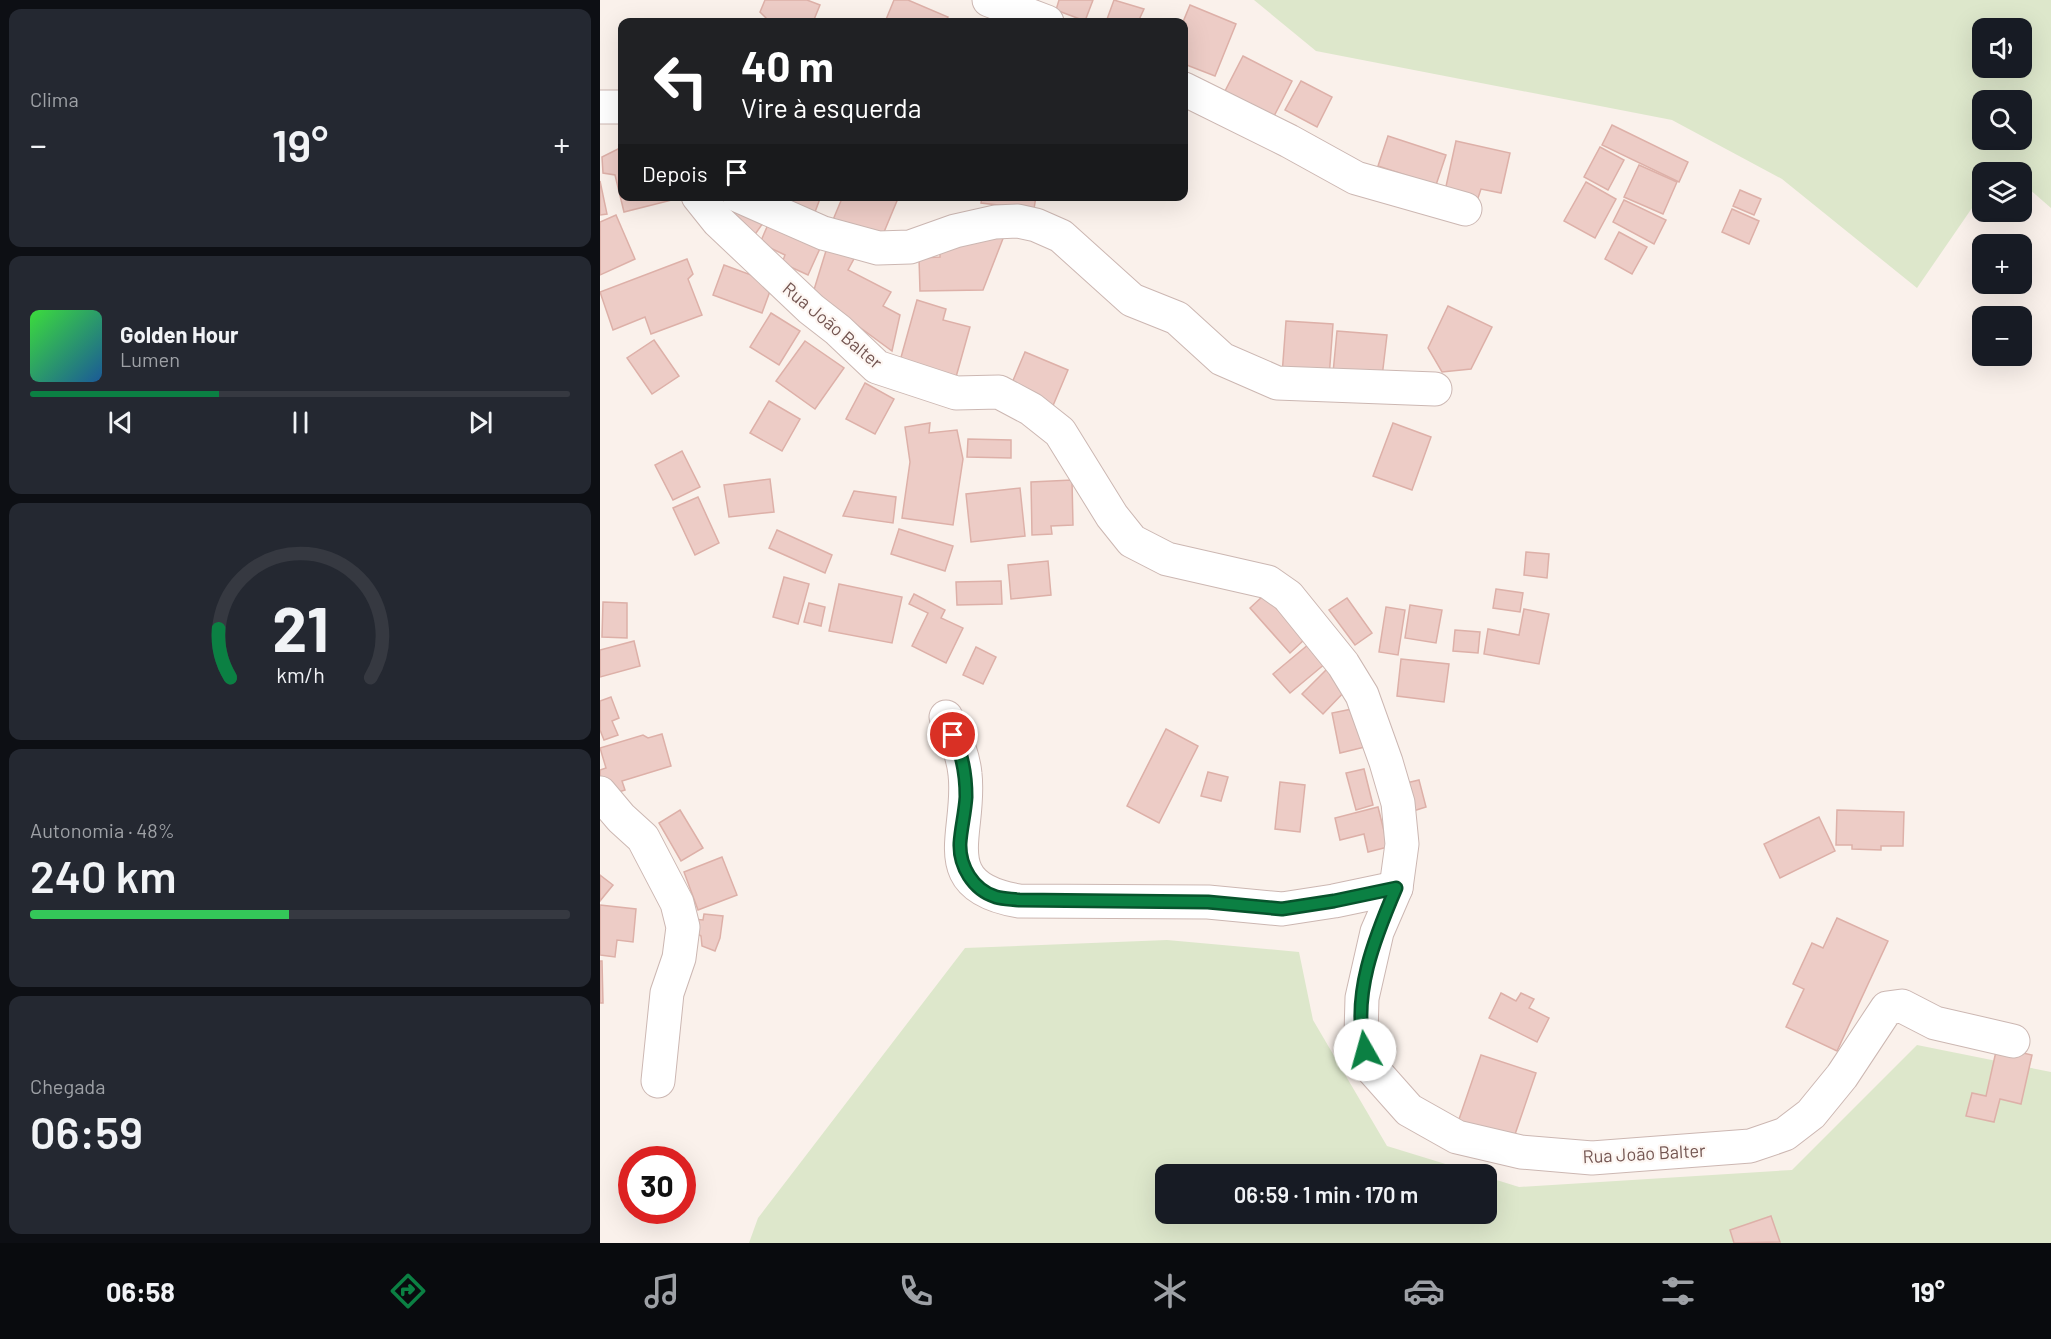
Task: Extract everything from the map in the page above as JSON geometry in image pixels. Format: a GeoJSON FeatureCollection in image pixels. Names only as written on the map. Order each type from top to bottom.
{"type":"FeatureCollection","features":[{"type":"Feature","properties":{"kind":"street"},"geometry":{"type":"LineString","coordinates":[[989,0],[1036,18]]}},
{"type":"Feature","properties":{"kind":"street"},"geometry":{"type":"LineString","coordinates":[[1188,91],[1289,141],[1356,178],[1465,208]]}},
{"type":"Feature","properties":{"kind":"street"},"geometry":{"type":"LineString","coordinates":[[600,107],[618,107]]}},
{"type":"Feature","properties":{"kind":"street","name":"Rua João Balter"},"geometry":{"type":"LineString","coordinates":[[702,201],[718,221],[811,309],[838,330],[877,367],[956,393],[999,392],[1031,410],[1060,432],[1112,516],[1132,541],[1167,559],[1268,582],[1288,596],[1343,664],[1362,695],[1386,762],[1398,803],[1402,844],[1396,888],[1377,932],[1362,998],[1361,1035],[1369,1065],[1409,1110],[1457,1137],[1521,1152],[1592,1158],[1750,1146],[1785,1134],[1811,1114],[1842,1076],[1887,1008],[1902,1006],[1935,1023],[2013,1041]]}},
{"type":"Feature","properties":{"kind":"street"},"geometry":{"type":"LineString","coordinates":[[750,201],[823,233],[878,248],[910,247],[955,231],[995,222],[1018,221],[1036,225],[1061,236],[1132,300],[1177,318],[1222,359],[1277,383],[1435,388]]}},
{"type":"Feature","properties":{"kind":"street"},"geometry":{"type":"LineString","coordinates":[[946,717],[961,752],[965,774],[966,800],[960,845],[964,870],[978,886],[995,897],[1019,900],[1208,902],[1282,909],[1396,888]]}},
{"type":"Feature","properties":{"kind":"street"},"geometry":{"type":"LineString","coordinates":[[600,793],[642,838],[677,903],[683,927],[679,958],[667,993],[658,1081]]}},
{"type":"Feature","properties":{"kind":"green space"},"geometry":{"type":"Polygon","coordinates":[[[1254,0],[2051,0],[2051,208],[2032,192],[2032,162],[1972,162],[1972,208],[1917,288],[1782,179],[1672,120],[1316,51],[1254,0]]]}},
{"type":"Feature","properties":{"kind":"green space"},"geometry":{"type":"Polygon","coordinates":[[[1167,940],[1299,952],[1313,1020],[1387,1146],[1446,1164],[1155,1164],[1155,1224],[1497,1224],[1497,1180],[1519,1187],[1792,1170],[1917,1045],[2051,1072],[2051,1243],[749,1243],[758,1218],[965,948],[1167,940]]]}},
{"type":"Feature","properties":{"kind":"building"},"geometry":{"type":"Polygon","coordinates":[[[765,0],[807,0],[820,5],[815,18],[766,18],[760,12],[765,0]]]}},
{"type":"Feature","properties":{"kind":"building"},"geometry":{"type":"Polygon","coordinates":[[[894,0],[908,0],[948,17],[947,18],[887,18],[894,0]]]}},
{"type":"Feature","properties":{"kind":"building"},"geometry":{"type":"Polygon","coordinates":[[[1059,0],[1093,0],[1086,18],[1077,18],[1056,10],[1059,0]]]}},
{"type":"Feature","properties":{"kind":"building"},"geometry":{"type":"Polygon","coordinates":[[[1114,0],[1144,9],[1140,18],[1107,18],[1114,0]]]}},
{"type":"Feature","properties":{"kind":"building"},"geometry":{"type":"Polygon","coordinates":[[[1190,5],[1236,24],[1215,76],[1188,66],[1188,18],[1185,18],[1190,5]]]}},
{"type":"Feature","properties":{"kind":"building"},"geometry":{"type":"Polygon","coordinates":[[[1243,56],[1292,81],[1272,120],[1223,95],[1243,56]]]}},
{"type":"Feature","properties":{"kind":"building"},"geometry":{"type":"Polygon","coordinates":[[[1301,81],[1332,97],[1317,127],[1285,110],[1301,81]]]}},
{"type":"Feature","properties":{"kind":"building"},"geometry":{"type":"Polygon","coordinates":[[[1612,125],[1688,162],[1679,182],[1602,145],[1612,125]]]}},
{"type":"Feature","properties":{"kind":"building"},"geometry":{"type":"Polygon","coordinates":[[[1388,136],[1446,155],[1436,185],[1378,166],[1388,136]]]}},
{"type":"Feature","properties":{"kind":"building"},"geometry":{"type":"Polygon","coordinates":[[[1456,141],[1510,153],[1501,193],[1481,189],[1478,198],[1445,191],[1456,141]]]}},
{"type":"Feature","properties":{"kind":"building"},"geometry":{"type":"Polygon","coordinates":[[[1600,147],[1624,160],[1608,190],[1584,177],[1600,147]]]}},
{"type":"Feature","properties":{"kind":"building"},"geometry":{"type":"Polygon","coordinates":[[[618,149],[618,187],[615,175],[603,173],[602,157],[618,149]]]}},
{"type":"Feature","properties":{"kind":"building"},"geometry":{"type":"Polygon","coordinates":[[[1639,165],[1677,182],[1663,214],[1624,197],[1639,165]]]}},
{"type":"Feature","properties":{"kind":"building"},"geometry":{"type":"Polygon","coordinates":[[[600,181],[607,214],[600,215],[600,181]]]}},
{"type":"Feature","properties":{"kind":"building"},"geometry":{"type":"Polygon","coordinates":[[[1586,182],[1616,199],[1595,238],[1564,221],[1586,182]]]}},
{"type":"Feature","properties":{"kind":"building"},"geometry":{"type":"Polygon","coordinates":[[[1740,190],[1761,199],[1754,215],[1733,206],[1740,190]]]}},
{"type":"Feature","properties":{"kind":"building"},"geometry":{"type":"Polygon","coordinates":[[[1624,200],[1666,220],[1654,244],[1613,222],[1624,200]]]}},
{"type":"Feature","properties":{"kind":"building"},"geometry":{"type":"Polygon","coordinates":[[[621,201],[668,201],[624,212],[621,201]]]}},
{"type":"Feature","properties":{"kind":"building"},"geometry":{"type":"Polygon","coordinates":[[[728,201],[732,201],[763,223],[754,236],[720,212],[728,201]]]}},
{"type":"Feature","properties":{"kind":"building"},"geometry":{"type":"Polygon","coordinates":[[[775,201],[819,201],[812,220],[775,201]]]}},
{"type":"Feature","properties":{"kind":"building"},"geometry":{"type":"Polygon","coordinates":[[[841,201],[897,201],[879,244],[830,227],[841,201]]]}},
{"type":"Feature","properties":{"kind":"building"},"geometry":{"type":"Polygon","coordinates":[[[981,201],[1035,201],[1034,209],[981,203],[981,201]]]}},
{"type":"Feature","properties":{"kind":"building"},"geometry":{"type":"Polygon","coordinates":[[[1732,209],[1759,221],[1749,244],[1722,232],[1732,209]]]}},
{"type":"Feature","properties":{"kind":"building"},"geometry":{"type":"Polygon","coordinates":[[[616,215],[635,259],[600,275],[600,222],[616,215]]]}},
{"type":"Feature","properties":{"kind":"building"},"geometry":{"type":"Polygon","coordinates":[[[770,220],[822,244],[808,275],[782,263],[785,255],[760,243],[770,220]]]}},
{"type":"Feature","properties":{"kind":"building"},"geometry":{"type":"Polygon","coordinates":[[[1619,232],[1647,247],[1632,274],[1605,259],[1619,232]]]}},
{"type":"Feature","properties":{"kind":"building"},"geometry":{"type":"Polygon","coordinates":[[[1004,236],[983,290],[920,291],[919,258],[940,257],[940,237],[1004,236]]]}},
{"type":"Feature","properties":{"kind":"building"},"geometry":{"type":"Polygon","coordinates":[[[829,241],[856,255],[848,270],[891,292],[883,306],[900,315],[892,351],[813,293],[829,241]]]}},
{"type":"Feature","properties":{"kind":"building"},"geometry":{"type":"Polygon","coordinates":[[[687,259],[693,274],[688,279],[702,315],[651,334],[645,317],[613,330],[600,292],[687,259]]]}},
{"type":"Feature","properties":{"kind":"building"},"geometry":{"type":"Polygon","coordinates":[[[724,265],[773,283],[762,313],[713,295],[724,265]]]}},
{"type":"Feature","properties":{"kind":"building"},"geometry":{"type":"Polygon","coordinates":[[[917,300],[946,309],[943,320],[970,327],[956,377],[900,361],[917,300]]]}},
{"type":"Feature","properties":{"kind":"building"},"geometry":{"type":"Polygon","coordinates":[[[1448,306],[1492,327],[1471,369],[1442,372],[1428,348],[1448,306]]]}},
{"type":"Feature","properties":{"kind":"building"},"geometry":{"type":"Polygon","coordinates":[[[771,313],[800,331],[779,365],[750,347],[771,313]]]}},
{"type":"Feature","properties":{"kind":"building"},"geometry":{"type":"Polygon","coordinates":[[[1286,321],[1333,324],[1329,378],[1282,375],[1286,321]]]}},
{"type":"Feature","properties":{"kind":"building"},"geometry":{"type":"Polygon","coordinates":[[[1337,331],[1387,335],[1382,377],[1333,373],[1337,331]]]}},
{"type":"Feature","properties":{"kind":"building"},"geometry":{"type":"Polygon","coordinates":[[[654,340],[679,376],[652,394],[627,358],[654,340]]]}},
{"type":"Feature","properties":{"kind":"building"},"geometry":{"type":"Polygon","coordinates":[[[805,341],[844,368],[815,409],[776,381],[805,341]]]}},
{"type":"Feature","properties":{"kind":"building"},"geometry":{"type":"Polygon","coordinates":[[[1025,352],[1068,370],[1052,408],[1009,390],[1025,352]]]}},
{"type":"Feature","properties":{"kind":"building"},"geometry":{"type":"Polygon","coordinates":[[[865,383],[894,399],[875,434],[846,419],[865,383]]]}},
{"type":"Feature","properties":{"kind":"building"},"geometry":{"type":"Polygon","coordinates":[[[769,401],[800,419],[782,451],[750,433],[769,401]]]}},
{"type":"Feature","properties":{"kind":"building"},"geometry":{"type":"Polygon","coordinates":[[[930,423],[929,433],[957,430],[963,459],[953,525],[902,518],[910,462],[905,427],[930,423]]]}},
{"type":"Feature","properties":{"kind":"building"},"geometry":{"type":"Polygon","coordinates":[[[1393,423],[1431,437],[1412,490],[1373,476],[1393,423]]]}},
{"type":"Feature","properties":{"kind":"building"},"geometry":{"type":"Polygon","coordinates":[[[968,439],[1011,440],[1011,458],[967,457],[968,439]]]}},
{"type":"Feature","properties":{"kind":"building"},"geometry":{"type":"Polygon","coordinates":[[[682,451],[700,487],[673,500],[655,465],[682,451]]]}},
{"type":"Feature","properties":{"kind":"building"},"geometry":{"type":"Polygon","coordinates":[[[770,479],[774,512],[729,517],[724,485],[770,479]]]}},
{"type":"Feature","properties":{"kind":"building"},"geometry":{"type":"Polygon","coordinates":[[[1072,480],[1073,525],[1051,526],[1052,534],[1032,535],[1031,482],[1072,480]]]}},
{"type":"Feature","properties":{"kind":"building"},"geometry":{"type":"Polygon","coordinates":[[[1020,488],[1025,536],[971,542],[966,494],[1020,488]]]}},
{"type":"Feature","properties":{"kind":"building"},"geometry":{"type":"Polygon","coordinates":[[[854,491],[896,497],[893,523],[843,516],[854,491]]]}},
{"type":"Feature","properties":{"kind":"building"},"geometry":{"type":"Polygon","coordinates":[[[698,497],[719,543],[695,555],[673,508],[698,497]]]}},
{"type":"Feature","properties":{"kind":"building"},"geometry":{"type":"Polygon","coordinates":[[[899,529],[953,546],[945,571],[891,554],[899,529]]]}},
{"type":"Feature","properties":{"kind":"building"},"geometry":{"type":"Polygon","coordinates":[[[777,530],[832,555],[825,573],[769,548],[777,530]]]}},
{"type":"Feature","properties":{"kind":"building"},"geometry":{"type":"Polygon","coordinates":[[[1526,552],[1549,554],[1547,578],[1524,575],[1526,552]]]}},
{"type":"Feature","properties":{"kind":"building"},"geometry":{"type":"Polygon","coordinates":[[[1048,561],[1051,595],[1011,599],[1008,565],[1048,561]]]}},
{"type":"Feature","properties":{"kind":"building"},"geometry":{"type":"Polygon","coordinates":[[[784,577],[809,584],[798,624],[773,617],[784,577]]]}},
{"type":"Feature","properties":{"kind":"building"},"geometry":{"type":"Polygon","coordinates":[[[1001,581],[1002,604],[957,605],[956,582],[1001,581]]]}},
{"type":"Feature","properties":{"kind":"building"},"geometry":{"type":"Polygon","coordinates":[[[839,584],[902,597],[892,643],[829,631],[839,584]]]}},
{"type":"Feature","properties":{"kind":"building"},"geometry":{"type":"Polygon","coordinates":[[[1496,589],[1523,593],[1520,612],[1493,608],[1496,589]]]}},
{"type":"Feature","properties":{"kind":"building"},"geometry":{"type":"Polygon","coordinates":[[[914,594],[945,610],[941,618],[963,628],[946,663],[912,646],[928,613],[909,604],[914,594]]]}},
{"type":"Feature","properties":{"kind":"building"},"geometry":{"type":"Polygon","coordinates":[[[1264,595],[1305,639],[1290,653],[1250,608],[1264,595]]]}},
{"type":"Feature","properties":{"kind":"building"},"geometry":{"type":"Polygon","coordinates":[[[1347,598],[1372,633],[1355,645],[1329,610],[1347,598]]]}},
{"type":"Feature","properties":{"kind":"building"},"geometry":{"type":"Polygon","coordinates":[[[603,602],[627,603],[627,638],[602,637],[603,602]]]}},
{"type":"Feature","properties":{"kind":"building"},"geometry":{"type":"Polygon","coordinates":[[[809,603],[825,607],[821,626],[804,622],[809,603]]]}},
{"type":"Feature","properties":{"kind":"building"},"geometry":{"type":"Polygon","coordinates":[[[1410,605],[1442,610],[1436,643],[1405,638],[1410,605]]]}},
{"type":"Feature","properties":{"kind":"building"},"geometry":{"type":"Polygon","coordinates":[[[1386,607],[1405,610],[1398,655],[1379,652],[1386,607]]]}},
{"type":"Feature","properties":{"kind":"building"},"geometry":{"type":"Polygon","coordinates":[[[1524,609],[1549,614],[1539,664],[1484,654],[1488,629],[1519,635],[1524,609]]]}},
{"type":"Feature","properties":{"kind":"building"},"geometry":{"type":"Polygon","coordinates":[[[1455,630],[1480,632],[1478,653],[1453,651],[1455,630]]]}},
{"type":"Feature","properties":{"kind":"building"},"geometry":{"type":"Polygon","coordinates":[[[634,641],[640,666],[600,677],[600,650],[634,641]]]}},
{"type":"Feature","properties":{"kind":"building"},"geometry":{"type":"Polygon","coordinates":[[[1309,644],[1326,663],[1290,693],[1273,674],[1309,644]]]}},
{"type":"Feature","properties":{"kind":"building"},"geometry":{"type":"Polygon","coordinates":[[[976,647],[996,657],[983,684],[963,675],[976,647]]]}},
{"type":"Feature","properties":{"kind":"building"},"geometry":{"type":"Polygon","coordinates":[[[1401,659],[1449,664],[1444,702],[1397,696],[1401,659]]]}},
{"type":"Feature","properties":{"kind":"building"},"geometry":{"type":"Polygon","coordinates":[[[1328,668],[1348,688],[1323,714],[1302,694],[1328,668]]]}},
{"type":"Feature","properties":{"kind":"building"},"geometry":{"type":"Polygon","coordinates":[[[611,697],[619,718],[612,721],[618,735],[604,740],[600,730],[600,701],[611,697]]]}},
{"type":"Feature","properties":{"kind":"building"},"geometry":{"type":"Polygon","coordinates":[[[1357,708],[1365,747],[1340,753],[1332,713],[1357,708]]]}},
{"type":"Feature","properties":{"kind":"building"},"geometry":{"type":"Polygon","coordinates":[[[1166,729],[1198,746],[1159,823],[1127,806],[1166,729]]]}},
{"type":"Feature","properties":{"kind":"building"},"geometry":{"type":"Polygon","coordinates":[[[662,734],[671,766],[622,781],[625,790],[606,796],[600,770],[606,768],[600,748],[643,735],[648,738],[662,734]]]}},
{"type":"Feature","properties":{"kind":"building"},"geometry":{"type":"Polygon","coordinates":[[[1364,769],[1373,805],[1356,810],[1346,773],[1364,769]]]}},
{"type":"Feature","properties":{"kind":"building"},"geometry":{"type":"Polygon","coordinates":[[[1208,772],[1228,777],[1221,801],[1201,796],[1208,772]]]}},
{"type":"Feature","properties":{"kind":"building"},"geometry":{"type":"Polygon","coordinates":[[[1419,780],[1426,807],[1410,812],[1402,784],[1419,780]]]}},
{"type":"Feature","properties":{"kind":"building"},"geometry":{"type":"Polygon","coordinates":[[[1280,782],[1305,785],[1300,832],[1275,829],[1280,782]]]}},
{"type":"Feature","properties":{"kind":"building"},"geometry":{"type":"Polygon","coordinates":[[[1378,807],[1388,847],[1368,852],[1364,834],[1340,840],[1335,818],[1378,807]]]}},
{"type":"Feature","properties":{"kind":"building"},"geometry":{"type":"Polygon","coordinates":[[[680,810],[703,848],[681,861],[659,823],[680,810]]]}},
{"type":"Feature","properties":{"kind":"building"},"geometry":{"type":"Polygon","coordinates":[[[1837,810],[1904,812],[1903,846],[1881,846],[1881,850],[1852,849],[1852,845],[1836,845],[1837,810]]]}},
{"type":"Feature","properties":{"kind":"building"},"geometry":{"type":"Polygon","coordinates":[[[1819,817],[1835,851],[1780,878],[1764,844],[1819,817]]]}},
{"type":"Feature","properties":{"kind":"building"},"geometry":{"type":"Polygon","coordinates":[[[722,857],[737,895],[698,910],[684,872],[722,857]]]}},
{"type":"Feature","properties":{"kind":"building"},"geometry":{"type":"Polygon","coordinates":[[[600,875],[613,885],[600,901],[600,875]]]}},
{"type":"Feature","properties":{"kind":"building"},"geometry":{"type":"Polygon","coordinates":[[[600,905],[636,909],[633,942],[617,940],[615,957],[600,955],[600,905]]]}},
{"type":"Feature","properties":{"kind":"building"},"geometry":{"type":"Polygon","coordinates":[[[704,914],[723,916],[720,938],[715,951],[702,946],[701,936],[693,931],[694,919],[703,920],[704,914]]]}},
{"type":"Feature","properties":{"kind":"building"},"geometry":{"type":"Polygon","coordinates":[[[1837,918],[1888,941],[1837,1051],[1786,1027],[1804,989],[1793,984],[1812,943],[1823,948],[1837,918]]]}},
{"type":"Feature","properties":{"kind":"building"},"geometry":{"type":"Polygon","coordinates":[[[600,961],[602,961],[603,1003],[600,1003],[600,961]]]}},
{"type":"Feature","properties":{"kind":"building"},"geometry":{"type":"Polygon","coordinates":[[[1501,993],[1516,1001],[1521,993],[1534,999],[1529,1008],[1549,1018],[1537,1042],[1489,1018],[1501,993]]]}},
{"type":"Feature","properties":{"kind":"building"},"geometry":{"type":"Polygon","coordinates":[[[1997,1047],[2032,1055],[2021,1104],[2000,1099],[1994,1122],[1966,1116],[1972,1093],[1986,1096],[1997,1047]]]}},
{"type":"Feature","properties":{"kind":"building"},"geometry":{"type":"Polygon","coordinates":[[[1481,1055],[1536,1073],[1511,1146],[1456,1128],[1481,1055]]]}},
{"type":"Feature","properties":{"kind":"building"},"geometry":{"type":"Polygon","coordinates":[[[1771,1216],[1780,1242],[1734,1243],[1730,1230],[1771,1216]]]}},
{"type":"Feature","properties":{"kind":"route"},"geometry":{"type":"LineString","coordinates":[[953,735],[961,752],[965,774],[966,800],[960,845],[964,870],[978,886],[995,897],[1019,900],[1208,902],[1282,909],[1396,888],[1377,932],[1362,998],[1361,1035],[1365,1050]]}}]}
